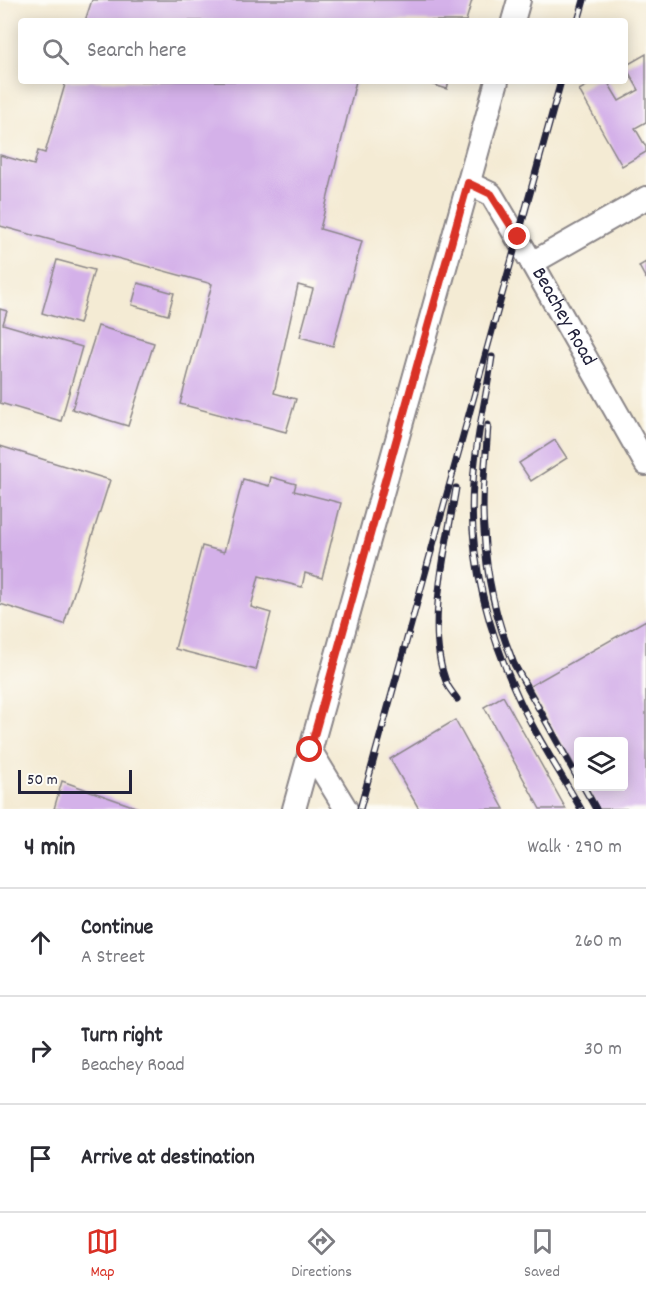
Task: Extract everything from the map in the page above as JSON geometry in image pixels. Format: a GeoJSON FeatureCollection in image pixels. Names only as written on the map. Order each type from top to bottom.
{"type":"FeatureCollection","features":[{"type":"Feature","properties":{"kind":"street"},"geometry":{"type":"LineString","coordinates":[[514,18],[519,0]]}},
{"type":"Feature","properties":{"kind":"street"},"geometry":{"type":"LineString","coordinates":[[294,809],[496,84]]}},
{"type":"Feature","properties":{"kind":"street","name":"Beachey Road"},"geometry":{"type":"LineString","coordinates":[[468,183],[491,194],[646,464]]}},
{"type":"Feature","properties":{"kind":"street"},"geometry":{"type":"LineString","coordinates":[[532,262],[646,198]]}},
{"type":"Feature","properties":{"kind":"street"},"geometry":{"type":"LineString","coordinates":[[310,750],[346,809]]}},
{"type":"Feature","properties":{"kind":"building"},"geometry":{"type":"Polygon","coordinates":[[[92,0],[472,0],[467,18],[86,18],[92,0]]]}},
{"type":"Feature","properties":{"kind":"building"},"geometry":{"type":"Polygon","coordinates":[[[646,54],[646,122],[635,128],[646,147],[646,152],[622,166],[579,90],[590,84],[609,84],[619,101],[639,90],[628,71],[628,64],[646,54]]]}},
{"type":"Feature","properties":{"kind":"building"},"geometry":{"type":"Polygon","coordinates":[[[65,84],[355,84],[320,229],[362,241],[333,346],[300,337],[313,289],[298,285],[274,393],[296,399],[286,432],[180,404],[212,284],[0,226],[0,155],[34,165],[38,151],[45,153],[65,84]]]}},
{"type":"Feature","properties":{"kind":"building"},"geometry":{"type":"Polygon","coordinates":[[[431,84],[448,84],[447,89],[431,84]]]}},
{"type":"Feature","properties":{"kind":"building"},"geometry":{"type":"Polygon","coordinates":[[[57,260],[94,270],[79,324],[42,313],[57,260]]]}},
{"type":"Feature","properties":{"kind":"building"},"geometry":{"type":"Polygon","coordinates":[[[646,262],[646,279],[639,266],[646,262]]]}},
{"type":"Feature","properties":{"kind":"building"},"geometry":{"type":"Polygon","coordinates":[[[138,283],[174,293],[168,315],[132,305],[138,283]]]}},
{"type":"Feature","properties":{"kind":"building"},"geometry":{"type":"Polygon","coordinates":[[[0,309],[7,311],[3,324],[82,347],[61,421],[0,403],[0,309]]]}},
{"type":"Feature","properties":{"kind":"building"},"geometry":{"type":"Polygon","coordinates":[[[98,326],[154,343],[128,426],[72,409],[98,326]]]}},
{"type":"Feature","properties":{"kind":"building"},"geometry":{"type":"Polygon","coordinates":[[[555,440],[567,458],[531,481],[519,463],[555,440]]]}},
{"type":"Feature","properties":{"kind":"building"},"geometry":{"type":"Polygon","coordinates":[[[0,446],[110,480],[64,624],[0,604],[0,446]]]}},
{"type":"Feature","properties":{"kind":"building"},"geometry":{"type":"Polygon","coordinates":[[[271,477],[296,484],[294,491],[341,503],[322,578],[305,573],[302,587],[259,576],[251,607],[271,613],[256,670],[175,649],[202,546],[224,552],[243,479],[269,486],[271,477]]]}},
{"type":"Feature","properties":{"kind":"building"},"geometry":{"type":"Polygon","coordinates":[[[646,620],[646,809],[599,809],[590,791],[628,791],[628,737],[574,737],[574,765],[530,686],[646,620]]]}},
{"type":"Feature","properties":{"kind":"building"},"geometry":{"type":"Polygon","coordinates":[[[503,696],[566,809],[540,809],[484,707],[503,696]]]}},
{"type":"Feature","properties":{"kind":"building"},"geometry":{"type":"Polygon","coordinates":[[[455,720],[504,809],[419,809],[390,759],[455,720]]]}},
{"type":"Feature","properties":{"kind":"building"},"geometry":{"type":"Polygon","coordinates":[[[62,781],[141,809],[54,809],[62,781]]]}},
{"type":"Feature","properties":{"kind":"railway"},"geometry":{"type":"LineString","coordinates":[[579,18],[584,0]]}},
{"type":"Feature","properties":{"kind":"railway"},"geometry":{"type":"LineString","coordinates":[[360,809],[560,84]]}},
{"type":"Feature","properties":{"kind":"railway"},"geometry":{"type":"LineString","coordinates":[[492,357],[478,436],[473,484],[474,538],[482,593],[489,620],[518,697],[581,809]]}},
{"type":"Feature","properties":{"kind":"railway"},"geometry":{"type":"LineString","coordinates":[[488,425],[483,517],[487,564],[498,615],[514,664],[574,772]]}},
{"type":"Feature","properties":{"kind":"railway"},"geometry":{"type":"LineString","coordinates":[[456,488],[443,561],[437,613],[437,638],[440,662],[447,684],[457,699]]}},
{"type":"Feature","properties":{"kind":"railway"},"geometry":{"type":"LineString","coordinates":[[586,791],[596,809]]}},
{"type":"Feature","properties":{"kind":"route"},"geometry":{"type":"LineString","coordinates":[[310,750],[468,183],[491,194],[518,237]]}}]}
